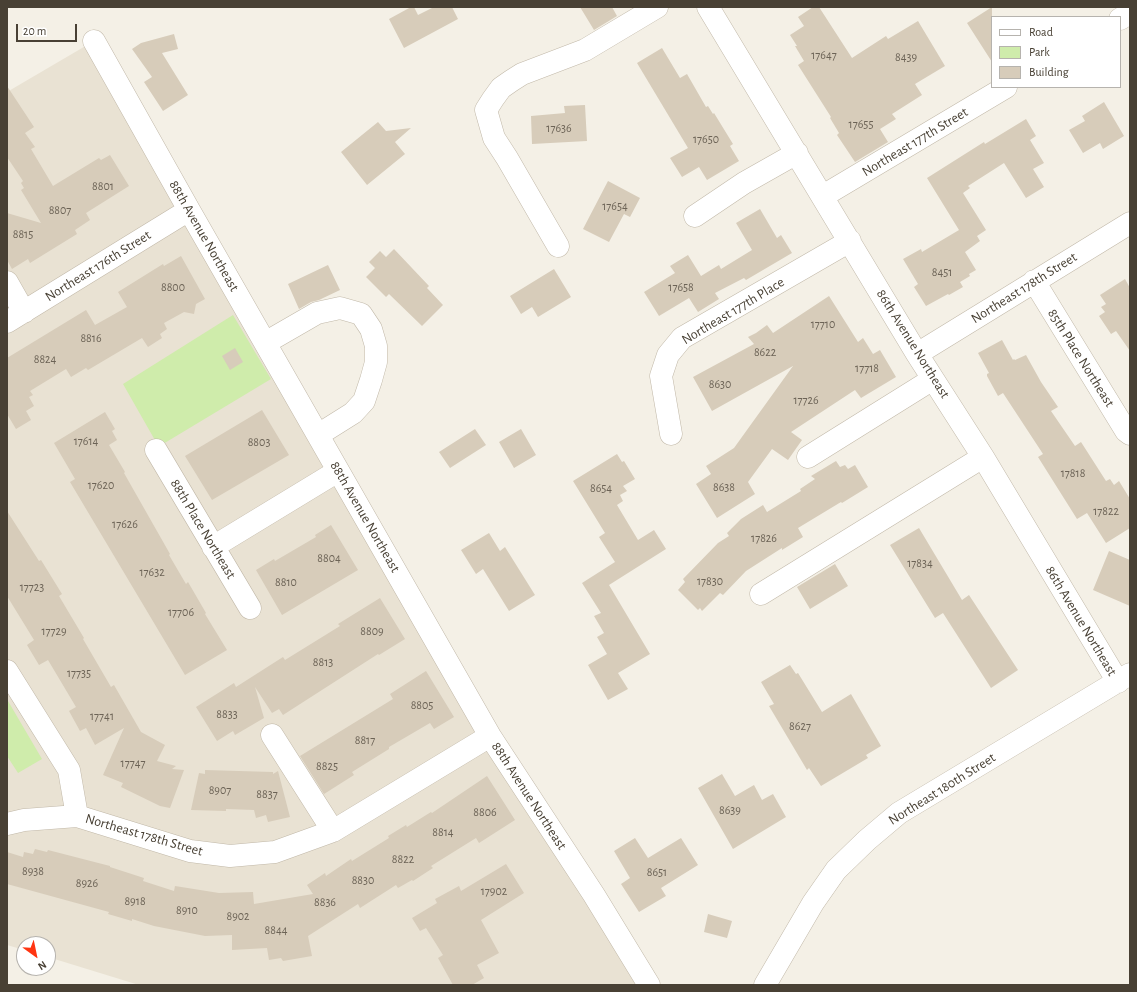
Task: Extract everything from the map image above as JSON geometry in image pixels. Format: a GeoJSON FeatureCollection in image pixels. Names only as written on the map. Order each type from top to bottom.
{"type":"FeatureCollection","features":[{"type":"Feature","properties":{"kind":"street"},"geometry":{"type":"LineString","coordinates":[[558,246],[494,138],[486,110],[501,88],[522,74],[585,50],[656,7]]}},
{"type":"Feature","properties":{"kind":"street","name":"86th Avenue Northeast"},"geometry":{"type":"LineString","coordinates":[[708,7],[933,379],[1124,678]]}},
{"type":"Feature","properties":{"kind":"street"},"geometry":{"type":"LineString","coordinates":[[1121,18],[1130,13]]}},
{"type":"Feature","properties":{"kind":"street","name":"88th Avenue Northeast"},"geometry":{"type":"LineString","coordinates":[[94,41],[490,736],[594,895],[649,985]]}},
{"type":"Feature","properties":{"kind":"street","name":"Northeast 177th Street"},"geometry":{"type":"LineString","coordinates":[[823,196],[1004,88]]}},
{"type":"Feature","properties":{"kind":"street"},"geometry":{"type":"LineString","coordinates":[[695,216],[744,183],[797,154]]}},
{"type":"Feature","properties":{"kind":"street","name":"Northeast 176th Street"},"geometry":{"type":"LineString","coordinates":[[15,317],[189,210]]}},
{"type":"Feature","properties":{"kind":"street","name":"Northeast 178th Street"},"geometry":{"type":"LineString","coordinates":[[918,354],[1130,223]]}},
{"type":"Feature","properties":{"kind":"street","name":"Northeast 177th Place"},"geometry":{"type":"LineString","coordinates":[[671,434],[661,376],[668,355],[682,338],[850,241]]}},
{"type":"Feature","properties":{"kind":"street"},"geometry":{"type":"LineString","coordinates":[[7,282],[15,317]]}},
{"type":"Feature","properties":{"kind":"street","name":"85th Place Northeast"},"geometry":{"type":"LineString","coordinates":[[1034,282],[1126,430],[1130,434]]}},
{"type":"Feature","properties":{"kind":"street"},"geometry":{"type":"LineString","coordinates":[[265,343],[317,313],[340,308],[361,314],[371,329],[376,346],[376,362],[364,401],[353,413],[318,436]]}},
{"type":"Feature","properties":{"kind":"street"},"geometry":{"type":"LineString","coordinates":[[808,457],[933,379]]}},
{"type":"Feature","properties":{"kind":"street","name":"88th Place Northeast"},"geometry":{"type":"LineString","coordinates":[[156,450],[250,608]]}},
{"type":"Feature","properties":{"kind":"street"},"geometry":{"type":"LineString","coordinates":[[761,594],[983,457]]}},
{"type":"Feature","properties":{"kind":"street"},"geometry":{"type":"LineString","coordinates":[[213,547],[338,471]]}},
{"type":"Feature","properties":{"kind":"street"},"geometry":{"type":"LineString","coordinates":[[7,671],[69,770],[77,816]]}},
{"type":"Feature","properties":{"kind":"street","name":"Northeast 180th Street"},"geometry":{"type":"LineString","coordinates":[[765,985],[813,902],[836,870],[867,840],[899,813],[1124,678]]}},
{"type":"Feature","properties":{"kind":"street"},"geometry":{"type":"LineString","coordinates":[[272,735],[333,831]]}},
{"type":"Feature","properties":{"kind":"street","name":"Northeast 178th Street"},"geometry":{"type":"LineString","coordinates":[[7,824],[24,820],[77,816],[190,851],[230,856],[275,852],[333,831],[490,736]]}},
{"type":"Feature","properties":{"kind":"shaded area"},"geometry":{"type":"Polygon","coordinates":[[[94,41],[189,210],[651,985],[139,985],[56,959],[56,936],[16,936],[16,948],[7,945],[7,92],[94,41]]]}},
{"type":"Feature","properties":{"kind":"green space"},"geometry":{"type":"Polygon","coordinates":[[[233,315],[271,379],[163,444],[160,440],[156,442],[123,384],[233,315]]]}},
{"type":"Feature","properties":{"kind":"green space"},"geometry":{"type":"Polygon","coordinates":[[[8,701],[42,759],[18,773],[7,756],[8,701]]]}},
{"type":"Feature","properties":{"kind":"building"},"geometry":{"type":"Polygon","coordinates":[[[411,7],[414,7],[418,15],[434,7],[452,7],[458,19],[404,48],[389,19],[411,7]]]}},
{"type":"Feature","properties":{"kind":"building"},"geometry":{"type":"Polygon","coordinates":[[[580,7],[612,7],[617,16],[594,30],[580,7]]]}},
{"type":"Feature","properties":{"kind":"building"},"geometry":{"type":"Polygon","coordinates":[[[813,7],[819,7],[852,58],[886,36],[888,39],[918,21],[945,66],[915,84],[922,95],[892,114],[896,119],[880,129],[888,142],[855,162],[837,135],[839,133],[830,118],[831,117],[798,65],[804,61],[790,35],[804,26],[798,17],[813,7]]]}},
{"type":"Feature","properties":{"kind":"building"},"geometry":{"type":"Polygon","coordinates":[[[992,7],[991,60],[967,23],[992,7]]]}},
{"type":"Feature","properties":{"kind":"building"},"geometry":{"type":"Polygon","coordinates":[[[174,34],[178,49],[162,53],[188,95],[163,111],[144,82],[152,77],[132,49],[141,43],[174,34]]]}},
{"type":"Feature","properties":{"kind":"building"},"geometry":{"type":"Polygon","coordinates":[[[662,48],[680,78],[687,74],[706,107],[708,106],[713,114],[714,113],[733,144],[730,146],[739,161],[707,180],[699,167],[682,177],[670,158],[688,148],[637,63],[662,48]]]}},
{"type":"Feature","properties":{"kind":"building"},"geometry":{"type":"Polygon","coordinates":[[[7,86],[34,127],[25,133],[35,147],[31,149],[53,186],[99,158],[101,160],[110,155],[129,186],[86,213],[90,220],[75,230],[77,234],[30,263],[28,259],[12,269],[7,260],[7,213],[41,223],[21,190],[24,188],[21,183],[23,181],[7,157],[7,86]]]}},
{"type":"Feature","properties":{"kind":"building"},"geometry":{"type":"Polygon","coordinates":[[[1104,102],[1124,136],[1103,149],[1100,143],[1083,153],[1069,130],[1085,121],[1082,116],[1104,102]]]}},
{"type":"Feature","properties":{"kind":"building"},"geometry":{"type":"Polygon","coordinates":[[[585,105],[587,141],[532,144],[531,116],[565,113],[564,106],[585,105]]]}},
{"type":"Feature","properties":{"kind":"building"},"geometry":{"type":"Polygon","coordinates":[[[1026,119],[1036,136],[1030,140],[1044,163],[1033,169],[1044,187],[1026,198],[1004,163],[968,186],[970,188],[963,193],[986,230],[977,236],[980,241],[965,252],[976,270],[960,282],[963,287],[926,306],[914,287],[918,284],[903,259],[921,249],[922,252],[959,230],[927,178],[984,142],[985,144],[1026,119]]]}},
{"type":"Feature","properties":{"kind":"building"},"geometry":{"type":"Polygon","coordinates":[[[378,122],[386,131],[411,128],[395,142],[405,154],[367,185],[341,152],[378,122]]]}},
{"type":"Feature","properties":{"kind":"building"},"geometry":{"type":"Polygon","coordinates":[[[608,181],[640,198],[630,217],[624,214],[609,242],[583,229],[608,181]]]}},
{"type":"Feature","properties":{"kind":"building"},"geometry":{"type":"Polygon","coordinates":[[[760,209],[777,238],[781,235],[792,253],[746,280],[744,278],[715,293],[719,299],[698,312],[689,298],[659,316],[644,292],[675,273],[670,266],[688,255],[701,276],[719,265],[721,269],[752,250],[736,223],[760,209]]]}},
{"type":"Feature","properties":{"kind":"building"},"geometry":{"type":"Polygon","coordinates":[[[394,249],[429,286],[427,288],[443,305],[422,326],[389,294],[386,297],[366,277],[375,268],[369,262],[380,251],[386,257],[394,249]]]}},
{"type":"Feature","properties":{"kind":"building"},"geometry":{"type":"Polygon","coordinates":[[[181,256],[205,299],[196,304],[194,314],[184,312],[164,323],[167,329],[160,334],[162,338],[148,347],[142,338],[88,370],[86,368],[71,377],[66,369],[30,391],[33,395],[29,397],[34,406],[26,411],[31,420],[16,429],[7,414],[7,358],[86,310],[95,325],[127,307],[118,292],[163,264],[164,266],[181,256]]]}},
{"type":"Feature","properties":{"kind":"building"},"geometry":{"type":"Polygon","coordinates":[[[328,265],[340,290],[319,300],[311,302],[299,309],[288,284],[328,265]]]}},
{"type":"Feature","properties":{"kind":"building"},"geometry":{"type":"Polygon","coordinates":[[[554,269],[571,297],[538,317],[532,307],[521,314],[510,296],[554,269]]]}},
{"type":"Feature","properties":{"kind":"building"},"geometry":{"type":"Polygon","coordinates":[[[1125,279],[1130,288],[1130,351],[1116,331],[1111,334],[1099,316],[1105,312],[1101,307],[1106,304],[1100,295],[1125,279]]]}},
{"type":"Feature","properties":{"kind":"building"},"geometry":{"type":"Polygon","coordinates":[[[829,296],[858,342],[863,338],[873,354],[880,350],[896,377],[861,398],[855,390],[791,432],[802,440],[788,460],[772,449],[748,482],[755,494],[717,518],[696,484],[711,474],[706,466],[734,448],[793,366],[712,411],[693,377],[754,344],[748,337],[767,325],[773,333],[829,296]]]}},
{"type":"Feature","properties":{"kind":"building"},"geometry":{"type":"Polygon","coordinates":[[[1002,340],[1013,360],[1026,355],[1041,382],[1058,407],[1051,411],[1075,446],[1081,442],[1106,481],[1110,479],[1114,485],[1119,481],[1130,499],[1130,528],[1106,543],[1087,513],[1077,519],[1038,457],[1043,454],[1003,393],[998,396],[987,376],[989,373],[978,353],[1002,340]]]}},
{"type":"Feature","properties":{"kind":"building"},"geometry":{"type":"Polygon","coordinates":[[[235,348],[243,362],[230,370],[222,356],[235,348]]]}},
{"type":"Feature","properties":{"kind":"building"},"geometry":{"type":"Polygon","coordinates":[[[262,410],[289,455],[212,500],[185,456],[262,410]]]}},
{"type":"Feature","properties":{"kind":"building"},"geometry":{"type":"Polygon","coordinates":[[[105,412],[115,429],[112,431],[117,440],[109,445],[170,554],[169,555],[186,584],[188,582],[227,650],[185,675],[70,482],[75,479],[54,443],[105,412]]]}},
{"type":"Feature","properties":{"kind":"building"},"geometry":{"type":"Polygon","coordinates":[[[475,429],[486,445],[450,468],[439,452],[475,429]]]}},
{"type":"Feature","properties":{"kind":"building"},"geometry":{"type":"Polygon","coordinates":[[[521,429],[536,455],[514,468],[499,442],[521,429]]]}},
{"type":"Feature","properties":{"kind":"building"},"geometry":{"type":"Polygon","coordinates":[[[617,454],[622,462],[624,461],[635,479],[623,486],[627,491],[620,495],[623,501],[617,505],[638,540],[654,530],[666,549],[609,585],[650,654],[618,673],[628,689],[608,700],[588,665],[607,654],[597,637],[604,633],[594,616],[601,613],[582,583],[615,562],[599,537],[605,533],[573,481],[617,454]]]}},
{"type":"Feature","properties":{"kind":"building"},"geometry":{"type":"Polygon","coordinates":[[[836,461],[840,467],[845,465],[848,469],[855,465],[868,487],[798,528],[803,537],[782,550],[782,548],[746,571],[723,595],[720,593],[702,611],[700,608],[698,610],[678,590],[685,582],[683,579],[718,543],[729,536],[727,533],[741,519],[763,505],[767,512],[801,491],[800,489],[815,479],[811,476],[836,461]]]}},
{"type":"Feature","properties":{"kind":"building"},"geometry":{"type":"Polygon","coordinates":[[[7,511],[39,561],[41,560],[62,594],[59,596],[84,638],[83,639],[111,687],[114,685],[141,732],[165,745],[157,761],[176,766],[172,769],[184,770],[170,808],[160,806],[121,787],[123,783],[103,775],[124,728],[95,745],[86,728],[80,731],[69,711],[76,707],[48,660],[39,665],[27,645],[34,640],[7,596],[7,511]]]}},
{"type":"Feature","properties":{"kind":"building"},"geometry":{"type":"Polygon","coordinates":[[[331,525],[358,570],[282,615],[256,570],[274,559],[275,561],[316,537],[315,535],[331,525]]]}},
{"type":"Feature","properties":{"kind":"building"},"geometry":{"type":"Polygon","coordinates":[[[919,528],[962,600],[969,595],[1018,670],[991,688],[943,613],[935,618],[890,545],[919,528]]]}},
{"type":"Feature","properties":{"kind":"building"},"geometry":{"type":"Polygon","coordinates":[[[489,533],[500,551],[505,547],[535,595],[509,611],[483,569],[476,574],[461,550],[489,533]]]}},
{"type":"Feature","properties":{"kind":"building"},"geometry":{"type":"Polygon","coordinates":[[[1109,551],[1130,560],[1130,606],[1093,590],[1109,551]]]}},
{"type":"Feature","properties":{"kind":"building"},"geometry":{"type":"Polygon","coordinates":[[[835,564],[848,586],[810,609],[797,587],[835,564]]]}},
{"type":"Feature","properties":{"kind":"building"},"geometry":{"type":"Polygon","coordinates":[[[380,598],[405,639],[379,655],[378,654],[283,715],[279,709],[272,713],[255,687],[264,718],[235,735],[233,731],[217,741],[196,707],[234,683],[236,687],[283,657],[285,660],[340,626],[338,624],[380,598]]]}},
{"type":"Feature","properties":{"kind":"building"},"geometry":{"type":"Polygon","coordinates":[[[790,665],[796,674],[798,673],[822,712],[851,694],[881,746],[866,755],[868,758],[821,786],[809,768],[807,770],[769,706],[774,704],[761,682],[790,665]]]}},
{"type":"Feature","properties":{"kind":"building"},"geometry":{"type":"Polygon","coordinates":[[[426,671],[454,717],[434,729],[430,723],[389,747],[389,749],[352,772],[354,775],[324,794],[300,756],[393,699],[390,694],[426,671]]]}},
{"type":"Feature","properties":{"kind":"building"},"geometry":{"type":"Polygon","coordinates":[[[205,770],[273,772],[273,774],[278,771],[290,817],[268,822],[266,815],[256,818],[254,810],[191,810],[199,773],[205,774],[205,770]]]}},
{"type":"Feature","properties":{"kind":"building"},"geometry":{"type":"Polygon","coordinates":[[[722,774],[735,796],[754,785],[762,800],[773,794],[786,817],[733,849],[698,788],[722,774]]]}},
{"type":"Feature","properties":{"kind":"building"},"geometry":{"type":"Polygon","coordinates":[[[487,776],[515,820],[479,843],[476,838],[431,866],[433,868],[413,881],[412,880],[398,888],[396,885],[360,908],[358,904],[308,936],[312,956],[283,961],[281,958],[269,960],[267,948],[232,950],[232,935],[205,936],[154,926],[132,919],[132,921],[108,914],[109,912],[7,884],[7,852],[23,857],[24,852],[33,854],[35,849],[47,852],[48,850],[110,866],[144,878],[143,881],[174,891],[175,886],[219,893],[253,892],[254,904],[313,894],[307,885],[325,873],[326,876],[351,859],[352,861],[389,838],[388,836],[406,825],[407,827],[431,812],[432,813],[487,776]]]}},
{"type":"Feature","properties":{"kind":"building"},"geometry":{"type":"Polygon","coordinates":[[[635,838],[648,858],[681,838],[698,865],[661,888],[666,896],[639,912],[621,884],[630,878],[614,851],[635,838]]]}},
{"type":"Feature","properties":{"kind":"building"},"geometry":{"type":"Polygon","coordinates":[[[506,864],[524,893],[481,920],[499,953],[477,965],[484,978],[472,985],[453,985],[438,958],[443,955],[426,928],[420,931],[412,918],[437,903],[435,899],[459,886],[461,891],[506,864]]]}},
{"type":"Feature","properties":{"kind":"building"},"geometry":{"type":"Polygon","coordinates":[[[708,914],[732,921],[727,938],[704,932],[708,914]]]}}]}
